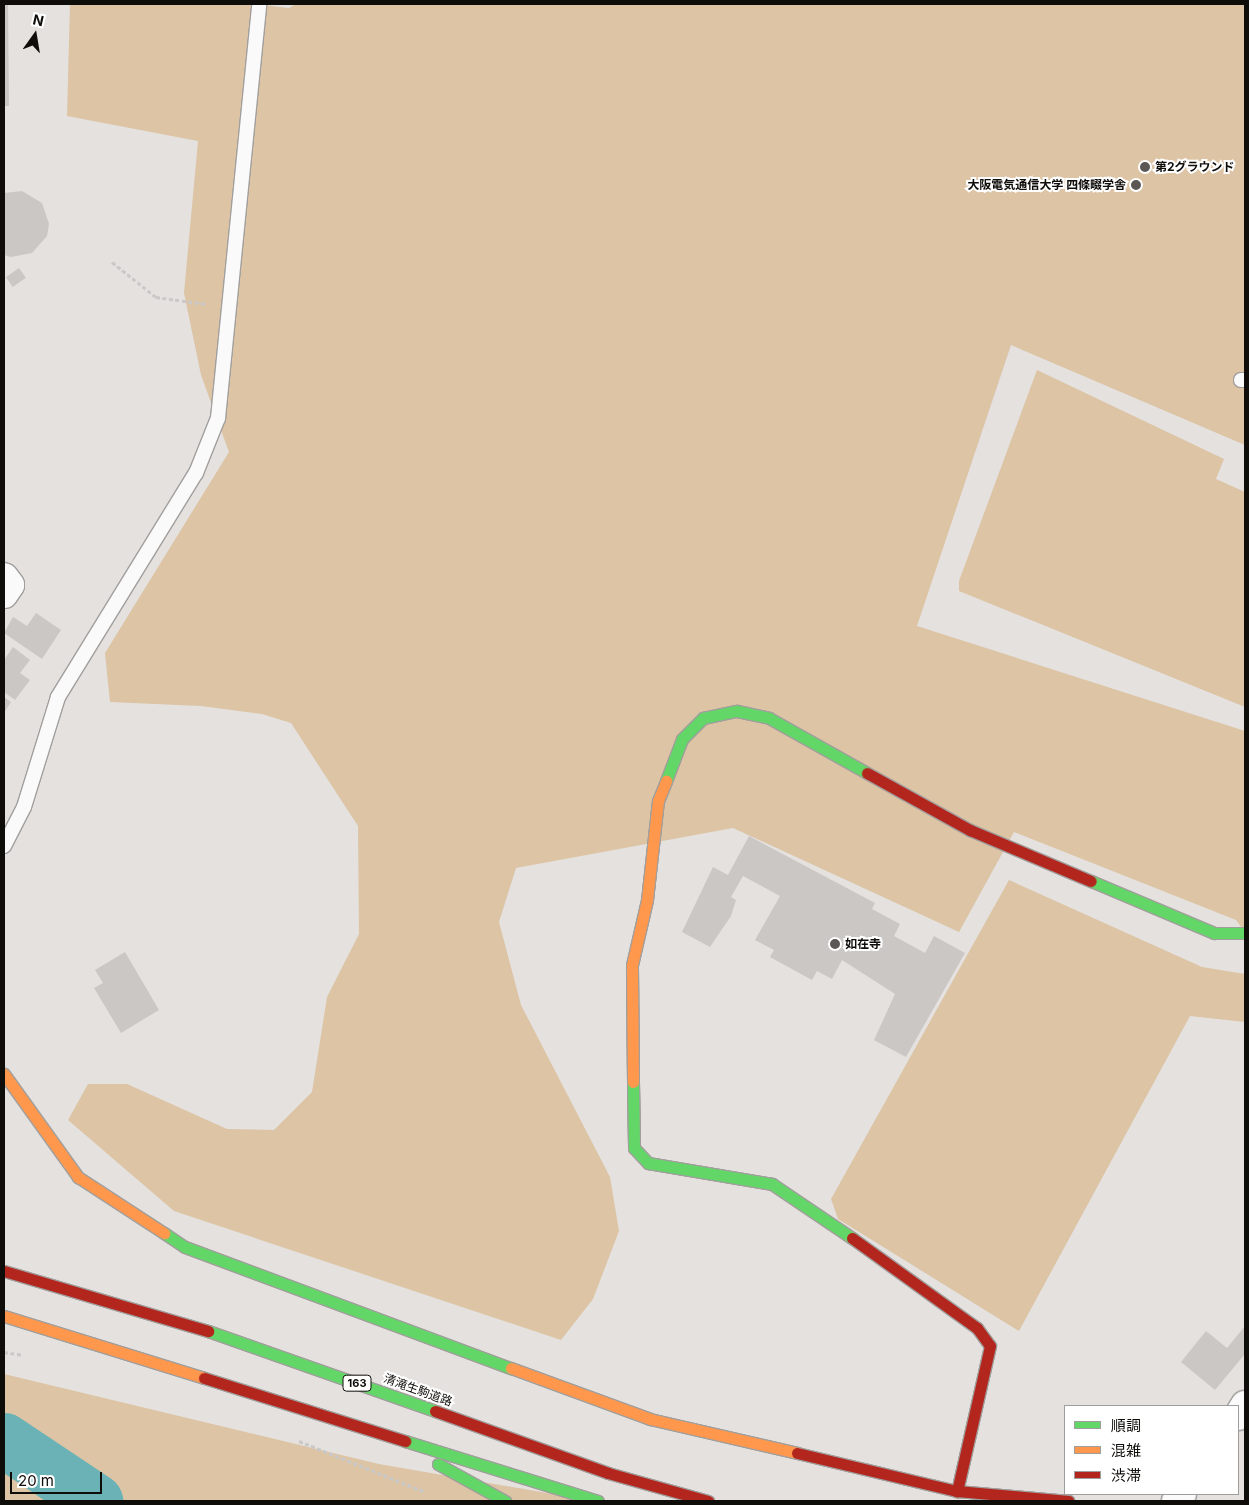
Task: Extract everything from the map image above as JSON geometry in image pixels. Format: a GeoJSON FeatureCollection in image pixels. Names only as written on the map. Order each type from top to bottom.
{"type":"FeatureCollection","features":[{"type":"Feature","properties":{"kind":"main road"},"geometry":{"type":"LineString","coordinates":[[957,1491],[990,1346],[977,1328],[786,1191],[648,1163],[634,1148],[632,965],[647,900],[658,801],[682,739],[703,718],[737,710],[769,718],[970,830],[1214,933],[1245,933]]}},
{"type":"Feature","properties":{"kind":"main road"},"geometry":{"type":"LineString","coordinates":[[4,1074],[78,1177],[185,1247],[650,1419],[957,1491],[1069,1501]]}},
{"type":"Feature","properties":{"kind":"main road","name":"清滝生駒道路"},"geometry":{"type":"LineString","coordinates":[[4,1271],[203,1329],[608,1473],[708,1501]]}},
{"type":"Feature","properties":{"kind":"main road"},"geometry":{"type":"LineString","coordinates":[[4,1316],[598,1501]]}},
{"type":"Feature","properties":{"kind":"main road"},"geometry":{"type":"LineString","coordinates":[[389,1437],[505,1501]]}},
{"type":"Feature","properties":{"kind":"street"},"geometry":{"type":"LineString","coordinates":[[4,577],[10,585],[4,594]]}},
{"type":"Feature","properties":{"kind":"lane"},"geometry":{"type":"LineString","coordinates":[[4,846],[24,807],[58,697],[196,473],[218,418],[258,4]]}},
{"type":"Feature","properties":{"kind":"path"},"geometry":{"type":"LineString","coordinates":[[112,262],[156,297],[213,305]]}},
{"type":"Feature","properties":{"kind":"shaded area"},"geometry":{"type":"Polygon","coordinates":[[[70,4],[253,4],[289,8],[296,4],[1245,4],[1245,445],[1011,345],[917,626],[1245,731],[1245,932],[1236,920],[1014,832],[959,932],[733,828],[516,868],[499,922],[521,1005],[610,1177],[619,1231],[593,1299],[561,1340],[174,1211],[68,1120],[88,1084],[127,1084],[227,1129],[274,1130],[312,1092],[327,997],[359,934],[358,826],[291,723],[262,714],[201,706],[110,702],[105,653],[229,452],[201,375],[184,293],[198,141],[67,116],[70,4]]]}},
{"type":"Feature","properties":{"kind":"shaded area"},"geometry":{"type":"Polygon","coordinates":[[[1037,370],[1224,459],[1216,479],[1245,492],[1245,707],[959,591],[959,581],[1037,370]]]}},
{"type":"Feature","properties":{"kind":"shaded area"},"geometry":{"type":"Polygon","coordinates":[[[1009,880],[1202,967],[1245,974],[1245,1022],[1190,1016],[1019,1331],[838,1219],[831,1199],[1009,880]]]}},
{"type":"Feature","properties":{"kind":"shaded area"},"geometry":{"type":"Polygon","coordinates":[[[4,1374],[379,1464],[593,1501],[4,1501],[4,1374]]]}},
{"type":"Feature","properties":{"kind":"building"},"geometry":{"type":"Polygon","coordinates":[[[4,4],[8,4],[9,106],[4,106],[4,4]]]}},
{"type":"Feature","properties":{"kind":"building"},"geometry":{"type":"Polygon","coordinates":[[[22,191],[42,203],[49,224],[47,236],[32,253],[11,257],[4,255],[4,193],[22,191]]]}},
{"type":"Feature","properties":{"kind":"building"},"geometry":{"type":"Polygon","coordinates":[[[19,268],[26,278],[13,287],[6,277],[19,268]]]}},
{"type":"Feature","properties":{"kind":"building"},"geometry":{"type":"Polygon","coordinates":[[[36,613],[61,630],[42,659],[4,633],[13,617],[27,626],[36,613]]]}},
{"type":"Feature","properties":{"kind":"building"},"geometry":{"type":"Polygon","coordinates":[[[13,647],[30,660],[20,673],[30,680],[15,700],[4,692],[4,660],[13,647]]]}},
{"type":"Feature","properties":{"kind":"building"},"geometry":{"type":"Polygon","coordinates":[[[4,697],[11,702],[4,713],[4,697]]]}},
{"type":"Feature","properties":{"kind":"building","name":"如在寺"},"geometry":{"type":"Polygon","coordinates":[[[749,836],[875,903],[872,909],[900,924],[894,936],[925,953],[934,936],[965,953],[906,1057],[874,1040],[895,994],[842,960],[832,979],[817,971],[812,980],[770,957],[774,950],[755,940],[780,896],[743,876],[731,897],[736,900],[731,916],[710,947],[682,932],[713,867],[728,875],[749,836]]]}},
{"type":"Feature","properties":{"kind":"building"},"geometry":{"type":"Polygon","coordinates":[[[125,952],[159,1010],[121,1033],[94,988],[103,983],[95,970],[125,952]]]}},
{"type":"Feature","properties":{"kind":"building"},"geometry":{"type":"Polygon","coordinates":[[[1245,1326],[1245,1354],[1215,1390],[1181,1362],[1206,1331],[1227,1348],[1245,1326]]]}},
{"type":"Feature","properties":{"kind":"waterway"},"geometry":{"type":"LineString","coordinates":[[4,1440],[95,1501]]}},
{"type":"Feature","properties":{"kind":"traffic: fast"},"geometry":{"type":"LineString","coordinates":[[666,781],[682,739],[703,718],[737,711],[769,718],[867,773]]}},
{"type":"Feature","properties":{"kind":"traffic: fast"},"geometry":{"type":"LineString","coordinates":[[1091,881],[1214,933],[1245,933]]}},
{"type":"Feature","properties":{"kind":"traffic: fast"},"geometry":{"type":"LineString","coordinates":[[633,1082],[634,1148],[648,1163],[772,1184],[852,1238]]}},
{"type":"Feature","properties":{"kind":"traffic: fast"},"geometry":{"type":"LineString","coordinates":[[164,1233],[185,1247],[511,1368]]}},
{"type":"Feature","properties":{"kind":"traffic: fast"},"geometry":{"type":"LineString","coordinates":[[208,1331],[435,1411]]}},
{"type":"Feature","properties":{"kind":"traffic: fast"},"geometry":{"type":"LineString","coordinates":[[405,1441],[598,1501]]}},
{"type":"Feature","properties":{"kind":"traffic: fast"},"geometry":{"type":"LineString","coordinates":[[438,1464],[505,1501]]}},
{"type":"Feature","properties":{"kind":"traffic: slow"},"geometry":{"type":"LineString","coordinates":[[633,1082],[632,965],[647,900],[658,801],[666,781]]}},
{"type":"Feature","properties":{"kind":"traffic: slow"},"geometry":{"type":"LineString","coordinates":[[4,1074],[78,1177],[164,1233]]}},
{"type":"Feature","properties":{"kind":"traffic: slow"},"geometry":{"type":"LineString","coordinates":[[4,1316],[204,1378]]}},
{"type":"Feature","properties":{"kind":"traffic: slow"},"geometry":{"type":"LineString","coordinates":[[511,1368],[650,1419],[797,1453]]}},
{"type":"Feature","properties":{"kind":"traffic: jam"},"geometry":{"type":"LineString","coordinates":[[867,773],[970,830],[1091,881]]}},
{"type":"Feature","properties":{"kind":"traffic: jam"},"geometry":{"type":"LineString","coordinates":[[852,1238],[977,1328],[990,1346],[957,1491]]}},
{"type":"Feature","properties":{"kind":"traffic: jam"},"geometry":{"type":"LineString","coordinates":[[4,1271],[208,1331]]}},
{"type":"Feature","properties":{"kind":"traffic: jam"},"geometry":{"type":"LineString","coordinates":[[204,1378],[405,1441]]}},
{"type":"Feature","properties":{"kind":"traffic: jam"},"geometry":{"type":"LineString","coordinates":[[435,1411],[608,1473],[708,1501]]}},
{"type":"Feature","properties":{"kind":"traffic: jam"},"geometry":{"type":"LineString","coordinates":[[797,1453],[957,1491],[1069,1501]]}},
{"type":"Feature","properties":{"kind":"place","name":"第2グラウンド"},"geometry":{"type":"Point","coordinates":[1145,167]}},
{"type":"Feature","properties":{"kind":"place","name":"大阪電気通信大学 四條畷学舎"},"geometry":{"type":"Point","coordinates":[1136,185]}},
{"type":"Feature","properties":{"kind":"place","name":"如在寺"},"geometry":{"type":"Point","coordinates":[835,944]}}]}
